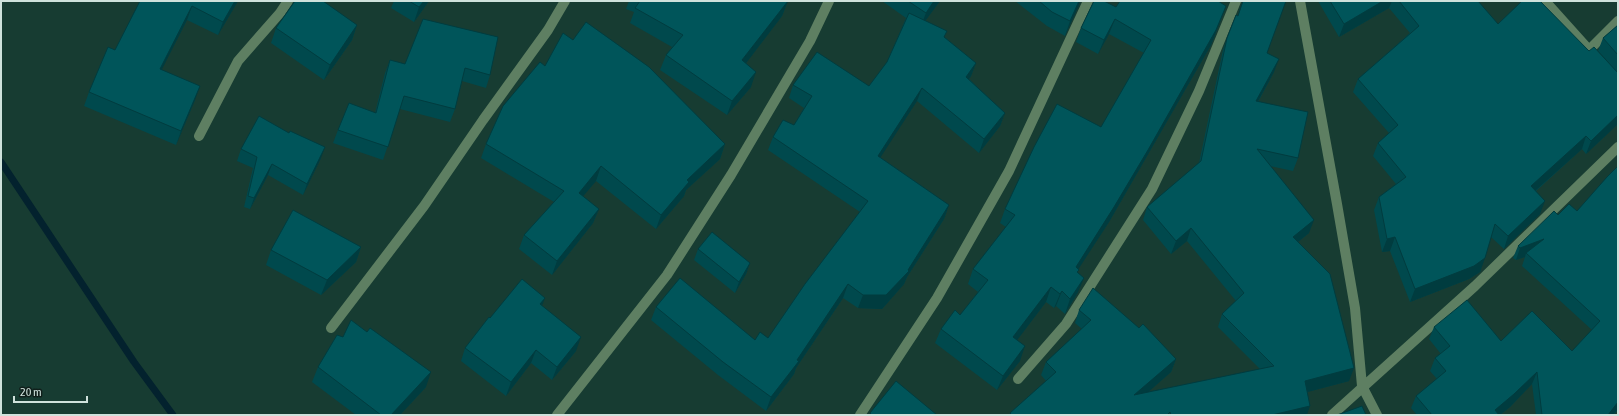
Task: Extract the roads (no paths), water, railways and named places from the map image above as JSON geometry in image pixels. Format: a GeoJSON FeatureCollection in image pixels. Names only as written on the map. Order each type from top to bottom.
{"type":"FeatureCollection","features":[{"type":"Feature","properties":{"kind":"street"},"geometry":{"type":"LineString","coordinates":[[199,136],[238,62],[280,13],[288,1]]}},
{"type":"Feature","properties":{"kind":"street"},"geometry":{"type":"LineString","coordinates":[[331,328],[424,206],[483,120],[548,30],[565,1]]}},
{"type":"Feature","properties":{"kind":"street"},"geometry":{"type":"LineString","coordinates":[[557,415],[667,274],[731,175],[810,41],[829,1]]}},
{"type":"Feature","properties":{"kind":"street"},"geometry":{"type":"LineString","coordinates":[[860,415],[937,298],[1009,171],[1088,1]]}},
{"type":"Feature","properties":{"kind":"street"},"geometry":{"type":"LineString","coordinates":[[1018,380],[1066,324],[1152,190],[1199,91],[1236,1]]}},
{"type":"Feature","properties":{"kind":"street"},"geometry":{"type":"LineString","coordinates":[[1300,1],[1337,204],[1354,308],[1362,386],[1377,415]]}},
{"type":"Feature","properties":{"kind":"street"},"geometry":{"type":"LineString","coordinates":[[1545,1],[1604,66]]}},
{"type":"Feature","properties":{"kind":"street"},"geometry":{"type":"LineString","coordinates":[[1589,50],[1618,21]]}},
{"type":"Feature","properties":{"kind":"street"},"geometry":{"type":"LineString","coordinates":[[1332,415],[1362,386],[1475,286],[1618,147]]}},
{"type":"Feature","properties":{"kind":"waterway"},"geometry":{"type":"LineString","coordinates":[[1,162],[134,362],[173,415]]}}]}
